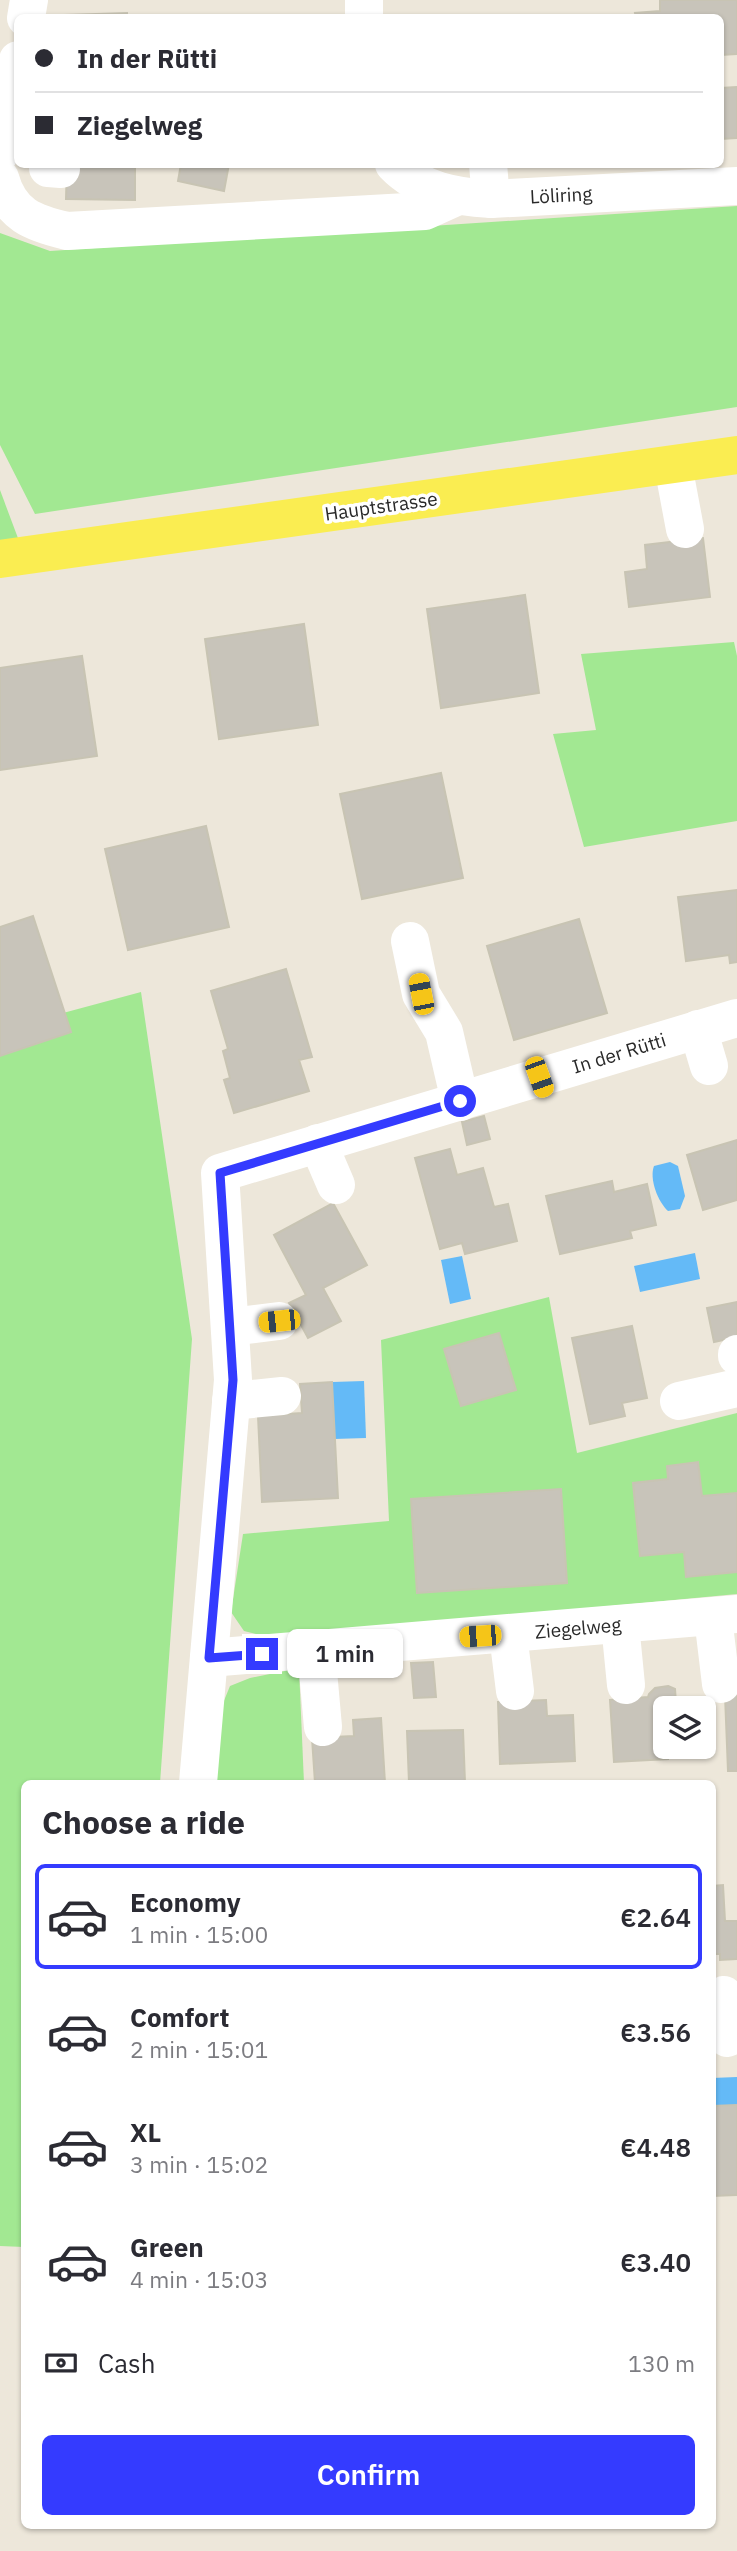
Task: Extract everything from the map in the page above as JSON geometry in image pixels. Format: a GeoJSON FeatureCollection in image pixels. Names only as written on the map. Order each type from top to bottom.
{"type":"FeatureCollection","features":[{"type":"Feature","properties":{"kind":"main road","name":"Hauptstrasse"},"geometry":{"type":"LineString","coordinates":[[12,558],[737,455]]}},
{"type":"Feature","properties":{"kind":"street"},"geometry":{"type":"LineString","coordinates":[[0,153],[12,116],[14,94]]}},
{"type":"Feature","properties":{"kind":"street","name":"Löliring"},"geometry":{"type":"LineString","coordinates":[[398,168],[408,179],[478,187],[720,179]]}},
{"type":"Feature","properties":{"kind":"street"},"geometry":{"type":"LineString","coordinates":[[0,178],[3,190],[18,211],[37,224],[67,231],[425,211],[478,187]]}},
{"type":"Feature","properties":{"kind":"street"},"geometry":{"type":"LineString","coordinates":[[673,465],[685,529]]}},
{"type":"Feature","properties":{"kind":"street"},"geometry":{"type":"LineString","coordinates":[[410,941],[421,994],[444,1032],[460,1101]]}},
{"type":"Feature","properties":{"kind":"street","name":"In der Rütti"},"geometry":{"type":"LineString","coordinates":[[230,1326],[220,1173],[318,1143],[425,1128],[460,1101],[544,1091],[698,1029],[737,1018]]}},
{"type":"Feature","properties":{"kind":"street"},"geometry":{"type":"LineString","coordinates":[[698,1029],[709,1066]]}},
{"type":"Feature","properties":{"kind":"street"},"geometry":{"type":"LineString","coordinates":[[318,1143],[336,1185]]}},
{"type":"Feature","properties":{"kind":"street"},"geometry":{"type":"LineString","coordinates":[[198,1780],[233,1380],[230,1326],[279,1321]]}},
{"type":"Feature","properties":{"kind":"street"},"geometry":{"type":"LineString","coordinates":[[679,1401],[737,1388]]}},
{"type":"Feature","properties":{"kind":"street"},"geometry":{"type":"LineString","coordinates":[[231,1401],[282,1396]]}},
{"type":"Feature","properties":{"kind":"street"},"geometry":{"type":"LineString","coordinates":[[721,1684],[725,1616]]}},
{"type":"Feature","properties":{"kind":"street","name":"Ziegelweg"},"geometry":{"type":"LineString","coordinates":[[209,1658],[725,1616]]}},
{"type":"Feature","properties":{"kind":"street"},"geometry":{"type":"LineString","coordinates":[[620,1624],[626,1685]]}},
{"type":"Feature","properties":{"kind":"street"},"geometry":{"type":"LineString","coordinates":[[508,1634],[515,1691]]}},
{"type":"Feature","properties":{"kind":"street"},"geometry":{"type":"LineString","coordinates":[[316,1649],[323,1727]]}},
{"type":"Feature","properties":{"kind":"street"},"geometry":{"type":"LineString","coordinates":[[724,1995],[727,2038]]}},
{"type":"Feature","properties":{"kind":"green space"},"geometry":{"type":"Polygon","coordinates":[[[737,206],[737,407],[35,514],[0,445],[0,233],[50,251],[737,206]]]}},
{"type":"Feature","properties":{"kind":"green space"},"geometry":{"type":"Polygon","coordinates":[[[0,490],[25,557],[0,559],[0,490]]]}},
{"type":"Feature","properties":{"kind":"green space"},"geometry":{"type":"Polygon","coordinates":[[[734,642],[737,656],[737,821],[584,847],[553,734],[596,730],[581,654],[734,642]]]}},
{"type":"Feature","properties":{"kind":"green space"},"geometry":{"type":"Polygon","coordinates":[[[141,992],[192,1339],[160,1780],[21,1780],[21,2247],[0,2246],[0,1030],[141,992]]]}},
{"type":"Feature","properties":{"kind":"green space"},"geometry":{"type":"Polygon","coordinates":[[[549,1297],[577,1453],[737,1413],[737,1594],[272,1638],[244,1631],[231,1612],[243,1534],[389,1521],[381,1340],[549,1297]]]}},
{"type":"Feature","properties":{"kind":"green space"},"geometry":{"type":"Polygon","coordinates":[[[299,1668],[304,1780],[213,1780],[221,1708],[230,1686],[250,1678],[299,1668]]]}},
{"type":"Feature","properties":{"kind":"water"},"geometry":{"type":"Polygon","coordinates":[[[670,1162],[678,1166],[685,1196],[680,1209],[668,1211],[655,1190],[653,1171],[654,1166],[670,1162]]]}},
{"type":"Feature","properties":{"kind":"water"},"geometry":{"type":"Polygon","coordinates":[[[695,1253],[700,1279],[640,1292],[634,1266],[695,1253]]]}},
{"type":"Feature","properties":{"kind":"water"},"geometry":{"type":"Polygon","coordinates":[[[462,1256],[471,1299],[450,1304],[441,1260],[462,1256]]]}},
{"type":"Feature","properties":{"kind":"water"},"geometry":{"type":"Polygon","coordinates":[[[364,1381],[366,1438],[334,1439],[332,1382],[364,1381]]]}},
{"type":"Feature","properties":{"kind":"water"},"geometry":{"type":"Polygon","coordinates":[[[737,2077],[737,2105],[716,2106],[716,2078],[737,2077]]]}},
{"type":"Feature","properties":{"kind":"building"},"geometry":{"type":"Polygon","coordinates":[[[660,0],[737,0],[737,54],[724,55],[724,14],[635,13],[660,11],[660,0]]]}},
{"type":"Feature","properties":{"kind":"building"},"geometry":{"type":"Polygon","coordinates":[[[737,87],[737,138],[724,139],[724,88],[737,87]]]}},
{"type":"Feature","properties":{"kind":"building"},"geometry":{"type":"Polygon","coordinates":[[[67,168],[135,168],[135,200],[66,199],[67,168]]]}},
{"type":"Feature","properties":{"kind":"building"},"geometry":{"type":"Polygon","coordinates":[[[180,168],[228,168],[224,191],[178,181],[180,168]]]}},
{"type":"Feature","properties":{"kind":"building"},"geometry":{"type":"Polygon","coordinates":[[[703,538],[710,597],[629,607],[625,572],[647,569],[645,545],[703,538]]]}},
{"type":"Feature","properties":{"kind":"building"},"geometry":{"type":"Polygon","coordinates":[[[525,595],[539,693],[441,708],[427,609],[525,595]]]}},
{"type":"Feature","properties":{"kind":"building"},"geometry":{"type":"Polygon","coordinates":[[[304,624],[318,725],[219,739],[205,639],[304,624]]]}},
{"type":"Feature","properties":{"kind":"building"},"geometry":{"type":"Polygon","coordinates":[[[82,656],[97,756],[0,770],[0,668],[82,656]]]}},
{"type":"Feature","properties":{"kind":"building"},"geometry":{"type":"Polygon","coordinates":[[[441,773],[463,878],[362,899],[340,794],[441,773]]]}},
{"type":"Feature","properties":{"kind":"building"},"geometry":{"type":"Polygon","coordinates":[[[206,826],[229,927],[128,950],[105,849],[206,826]]]}},
{"type":"Feature","properties":{"kind":"building"},"geometry":{"type":"Polygon","coordinates":[[[737,890],[737,962],[730,963],[729,955],[686,961],[678,897],[737,890]]]}},
{"type":"Feature","properties":{"kind":"building"},"geometry":{"type":"Polygon","coordinates":[[[33,916],[71,1032],[0,1056],[0,927],[33,916]]]}},
{"type":"Feature","properties":{"kind":"building"},"geometry":{"type":"Polygon","coordinates":[[[579,919],[607,1013],[514,1040],[487,946],[579,919]]]}},
{"type":"Feature","properties":{"kind":"building"},"geometry":{"type":"Polygon","coordinates":[[[286,969],[312,1057],[299,1060],[309,1091],[234,1113],[224,1080],[230,1078],[223,1051],[228,1049],[211,991],[286,969]]]}},
{"type":"Feature","properties":{"kind":"building"},"geometry":{"type":"Polygon","coordinates":[[[484,1116],[490,1139],[467,1145],[462,1122],[484,1116]]]}},
{"type":"Feature","properties":{"kind":"building"},"geometry":{"type":"Polygon","coordinates":[[[737,1140],[737,1200],[703,1210],[687,1155],[737,1140]]]}},
{"type":"Feature","properties":{"kind":"building"},"geometry":{"type":"Polygon","coordinates":[[[450,1149],[457,1175],[483,1168],[494,1207],[508,1204],[517,1241],[465,1254],[462,1243],[440,1249],[415,1158],[450,1149]]]}},
{"type":"Feature","properties":{"kind":"building"},"geometry":{"type":"Polygon","coordinates":[[[612,1181],[614,1192],[647,1184],[656,1225],[630,1231],[632,1238],[560,1254],[546,1196],[612,1181]]]}},
{"type":"Feature","properties":{"kind":"building"},"geometry":{"type":"Polygon","coordinates":[[[333,1203],[367,1265],[323,1288],[341,1321],[308,1338],[289,1303],[306,1295],[274,1235],[333,1203]]]}},
{"type":"Feature","properties":{"kind":"building"},"geometry":{"type":"Polygon","coordinates":[[[737,1302],[737,1337],[714,1342],[707,1308],[737,1302]]]}},
{"type":"Feature","properties":{"kind":"building"},"geometry":{"type":"Polygon","coordinates":[[[632,1326],[647,1398],[622,1403],[625,1416],[590,1424],[572,1338],[632,1326]]]}},
{"type":"Feature","properties":{"kind":"building"},"geometry":{"type":"Polygon","coordinates":[[[499,1333],[516,1390],[461,1406],[444,1349],[499,1333]]]}},
{"type":"Feature","properties":{"kind":"building"},"geometry":{"type":"Polygon","coordinates":[[[332,1382],[338,1498],[262,1502],[258,1416],[302,1413],[300,1384],[332,1382]]]}},
{"type":"Feature","properties":{"kind":"building"},"geometry":{"type":"Polygon","coordinates":[[[698,1462],[702,1496],[737,1493],[737,1572],[686,1577],[684,1552],[640,1556],[633,1483],[668,1479],[667,1466],[698,1462]]]}},
{"type":"Feature","properties":{"kind":"building"},"geometry":{"type":"Polygon","coordinates":[[[561,1489],[567,1583],[417,1593],[411,1499],[561,1489]]]}},
{"type":"Feature","properties":{"kind":"building"},"geometry":{"type":"Polygon","coordinates":[[[433,1662],[436,1697],[414,1698],[411,1663],[433,1662]]]}},
{"type":"Feature","properties":{"kind":"building"},"geometry":{"type":"Polygon","coordinates":[[[668,1686],[675,1689],[676,1696],[653,1696],[653,1759],[668,1759],[614,1762],[610,1700],[648,1697],[655,1688],[668,1686]]]}},
{"type":"Feature","properties":{"kind":"building"},"geometry":{"type":"Polygon","coordinates":[[[725,1695],[737,1695],[737,1771],[728,1771],[725,1695]]]}},
{"type":"Feature","properties":{"kind":"building"},"geometry":{"type":"Polygon","coordinates":[[[546,1700],[547,1716],[573,1715],[575,1761],[500,1764],[498,1702],[546,1700]]]}},
{"type":"Feature","properties":{"kind":"building"},"geometry":{"type":"Polygon","coordinates":[[[381,1718],[385,1780],[315,1780],[312,1738],[354,1736],[353,1720],[381,1718]]]}},
{"type":"Feature","properties":{"kind":"building"},"geometry":{"type":"Polygon","coordinates":[[[463,1730],[465,1780],[409,1780],[407,1731],[463,1730]]]}},
{"type":"Feature","properties":{"kind":"building"},"geometry":{"type":"Polygon","coordinates":[[[723,1885],[725,1921],[737,1921],[737,1959],[720,1960],[720,1954],[716,1954],[716,1886],[723,1885]]]}},
{"type":"Feature","properties":{"kind":"building"},"geometry":{"type":"Polygon","coordinates":[[[737,2105],[737,2195],[716,2196],[716,2106],[737,2105]]]}},
{"type":"Feature","properties":{"kind":"route"},"geometry":{"type":"LineString","coordinates":[[262,1654],[209,1658],[233,1380],[220,1173],[460,1101]]}}]}
